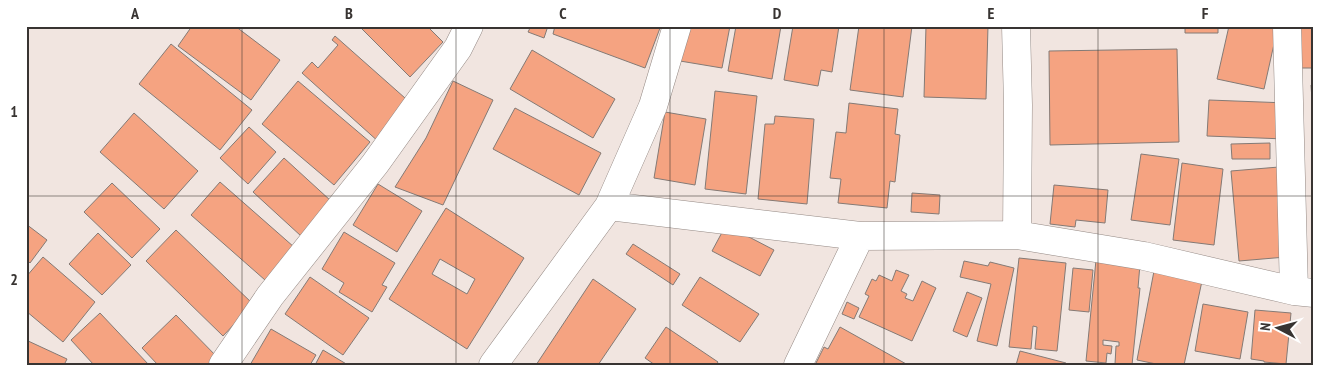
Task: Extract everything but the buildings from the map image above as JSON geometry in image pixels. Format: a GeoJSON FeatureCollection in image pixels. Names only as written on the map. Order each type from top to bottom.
{"type":"FeatureCollection","features":[{"type":"Feature","properties":{"kind":"street"},"geometry":{"type":"LineString","coordinates":[[223,365],[270,296],[375,164],[458,48],[470,26]]}},
{"type":"Feature","properties":{"kind":"street"},"geometry":{"type":"LineString","coordinates":[[493,365],[609,206],[653,106],[677,26]]}},
{"type":"Feature","properties":{"kind":"street"},"geometry":{"type":"LineString","coordinates":[[1016,26],[1018,105],[1017,235]]}},
{"type":"Feature","properties":{"kind":"street"},"geometry":{"type":"LineString","coordinates":[[609,206],[860,236],[1017,235],[1144,256],[1304,292],[1288,26]]}},
{"type":"Feature","properties":{"kind":"street"},"geometry":{"type":"LineString","coordinates":[[798,365],[860,236]]}}]}
